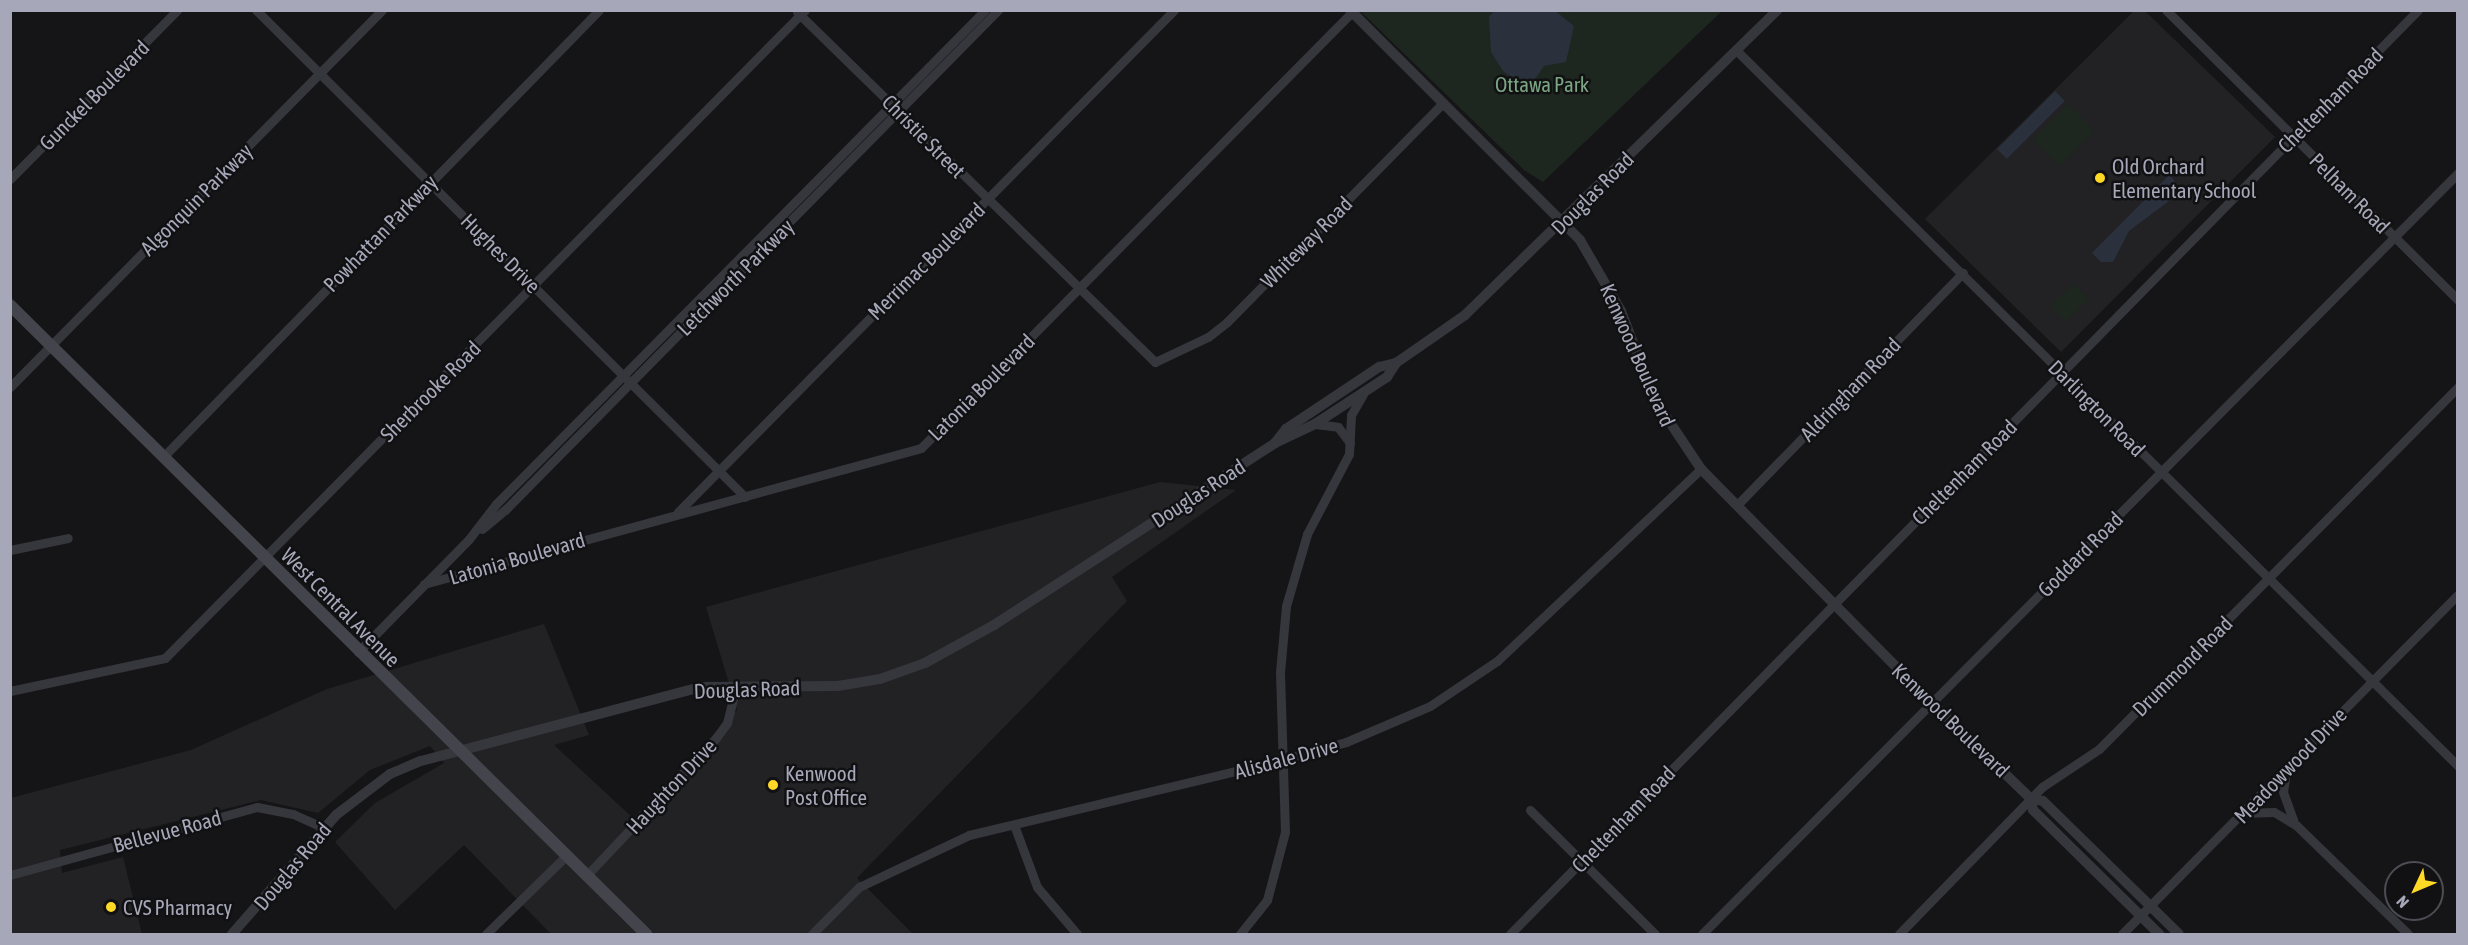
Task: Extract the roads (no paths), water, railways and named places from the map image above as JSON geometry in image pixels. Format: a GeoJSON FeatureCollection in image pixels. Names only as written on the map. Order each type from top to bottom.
{"type":"FeatureCollection","features":[{"type":"Feature","properties":{"kind":"main road","name":"West Central Avenue"},"geometry":{"type":"LineString","coordinates":[[10,305],[358,652],[646,934]]}},
{"type":"Feature","properties":{"kind":"street","name":"Gunckel Boulevard"},"geometry":{"type":"LineString","coordinates":[[10,179],[177,10]]}},
{"type":"Feature","properties":{"kind":"street","name":"Hughes Drive"},"geometry":{"type":"LineString","coordinates":[[256,10],[745,496]]}},
{"type":"Feature","properties":{"kind":"street","name":"Algonquin Parkway"},"geometry":{"type":"LineString","coordinates":[[10,387],[382,10]]}},
{"type":"Feature","properties":{"kind":"street","name":"Powhattan Parkway"},"geometry":{"type":"LineString","coordinates":[[163,457],[599,10]]}},
{"type":"Feature","properties":{"kind":"street","name":"Letchworth Parkway"},"geometry":{"type":"LineString","coordinates":[[358,652],[469,539],[505,510],[632,382],[895,108],[985,10]]}},
{"type":"Feature","properties":{"kind":"street","name":"Letchworth Parkway"},"geometry":{"type":"LineString","coordinates":[[469,539],[496,504],[624,374],[895,108],[999,10]]}},
{"type":"Feature","properties":{"kind":"street","name":"Merrimac Boulevard"},"geometry":{"type":"LineString","coordinates":[[678,512],[1174,10]]}},
{"type":"Feature","properties":{"kind":"street","name":"Douglas Road"},"geometry":{"type":"LineString","coordinates":[[1275,444],[1295,423],[1379,367],[1396,363],[1466,315],[1777,10]]}},
{"type":"Feature","properties":{"kind":"street","name":"Pelham Road"},"geometry":{"type":"LineString","coordinates":[[2166,10],[2457,300]]}},
{"type":"Feature","properties":{"kind":"street","name":"Cheltenham Road"},"geometry":{"type":"LineString","coordinates":[[1510,934],[2418,10]]}},
{"type":"Feature","properties":{"kind":"street","name":"Kenwood Boulevard"},"geometry":{"type":"LineString","coordinates":[[1351,11],[1564,221],[1607,283],[1655,400],[1701,469],[1930,701],[2031,799],[2043,801],[2179,934]]}},
{"type":"Feature","properties":{"kind":"street","name":"Latonia Boulevard"},"geometry":{"type":"LineString","coordinates":[[424,584],[678,512],[921,448],[1351,11]]}},
{"type":"Feature","properties":{"kind":"street","name":"Christie Street"},"geometry":{"type":"LineString","coordinates":[[800,12],[987,199],[1155,362]]}},
{"type":"Feature","properties":{"kind":"street","name":"Sherbrooke Road"},"geometry":{"type":"LineString","coordinates":[[10,691],[165,658],[800,12]]}},
{"type":"Feature","properties":{"kind":"street","name":"Darlington Road"},"geometry":{"type":"LineString","coordinates":[[1737,50],[2457,766]]}},
{"type":"Feature","properties":{"kind":"street","name":"Whiteway Road"},"geometry":{"type":"LineString","coordinates":[[1155,362],[1208,337],[1227,322],[1443,103]]}},
{"type":"Feature","properties":{"kind":"street","name":"Goddard Road"},"geometry":{"type":"LineString","coordinates":[[1702,934],[1930,701],[2162,472],[2457,173]]}},
{"type":"Feature","properties":{"kind":"street","name":"Aldringham Road"},"geometry":{"type":"LineString","coordinates":[[1737,505],[1963,273]]}},
{"type":"Feature","properties":{"kind":"street","name":"Douglas Road"},"geometry":{"type":"LineString","coordinates":[[232,934],[324,828],[390,774],[459,751],[703,687],[838,686],[880,679],[925,663],[994,625],[1275,444],[1315,424],[1363,394],[1387,377],[1396,363]]}},
{"type":"Feature","properties":{"kind":"street","name":"Drummond Road"},"geometry":{"type":"LineString","coordinates":[[1899,934],[2051,780],[2099,749],[2457,387]]}},
{"type":"Feature","properties":{"kind":"street"},"geometry":{"type":"LineString","coordinates":[[1240,934],[1261,911],[1282,856],[1285,759],[1280,672],[1286,606],[1307,534],[1351,445],[1351,415],[1363,394]]}},
{"type":"Feature","properties":{"kind":"street"},"geometry":{"type":"LineString","coordinates":[[1315,424],[1338,427],[1351,445]]}},
{"type":"Feature","properties":{"kind":"street","name":"Alisdale Drive"},"geometry":{"type":"LineString","coordinates":[[812,934],[858,888],[883,873],[969,835],[1285,759],[1393,723],[1430,706],[1493,664],[1701,469]]}},
{"type":"Feature","properties":{"kind":"street"},"geometry":{"type":"LineString","coordinates":[[10,550],[68,538]]}},
{"type":"Feature","properties":{"kind":"street","name":"Meadowwood Drive"},"geometry":{"type":"LineString","coordinates":[[2122,934],[2457,596]]}},
{"type":"Feature","properties":{"kind":"street","name":"Haughton Drive"},"geometry":{"type":"LineString","coordinates":[[587,875],[716,738],[727,723],[736,686]]}},
{"type":"Feature","properties":{"kind":"street"},"geometry":{"type":"LineString","coordinates":[[2286,768],[2284,802],[2296,825]]}},
{"type":"Feature","properties":{"kind":"street","name":"Kenwood Boulevard"},"geometry":{"type":"LineString","coordinates":[[2031,799],[2033,810],[2159,934]]}},
{"type":"Feature","properties":{"kind":"street","name":"Bellevue Road"},"geometry":{"type":"LineString","coordinates":[[10,875],[257,807],[293,814],[324,828]]}},
{"type":"Feature","properties":{"kind":"street"},"geometry":{"type":"LineString","coordinates":[[1530,810],[1655,934]]}},
{"type":"Feature","properties":{"kind":"street"},"geometry":{"type":"LineString","coordinates":[[2243,813],[2274,812],[2296,825],[2408,934]]}},
{"type":"Feature","properties":{"kind":"street"},"geometry":{"type":"LineString","coordinates":[[1014,825],[1037,886],[1077,934]]}},
{"type":"Feature","properties":{"kind":"street"},"geometry":{"type":"LineString","coordinates":[[486,934],[567,855]]}},
{"type":"Feature","properties":{"kind":"water"},"geometry":{"type":"Polygon","coordinates":[[[1554,10],[1574,26],[1566,62],[1544,66],[1533,82],[1519,82],[1503,71],[1491,52],[1489,17],[1494,11],[1554,10]]]}},
{"type":"Feature","properties":{"kind":"water"},"geometry":{"type":"Polygon","coordinates":[[[2055,91],[2065,101],[2007,159],[1997,149],[2055,91]]]}},
{"type":"Feature","properties":{"kind":"water"},"geometry":{"type":"Polygon","coordinates":[[[2170,174],[2181,192],[2129,231],[2113,262],[2101,262],[2092,253],[2170,174]]]}},
{"type":"Feature","properties":{"kind":"place","name":"Old Orchard Elementary School"},"geometry":{"type":"Point","coordinates":[2100,178]}},
{"type":"Feature","properties":{"kind":"place","name":"Kenwood Post Office"},"geometry":{"type":"Point","coordinates":[773,785]}},
{"type":"Feature","properties":{"kind":"place","name":"CVS Pharmacy"},"geometry":{"type":"Point","coordinates":[111,907]}},
{"type":"Feature","properties":{"kind":"park label","name":"Ottawa Park"},"geometry":{"type":"Point","coordinates":[1542,84]}}]}
